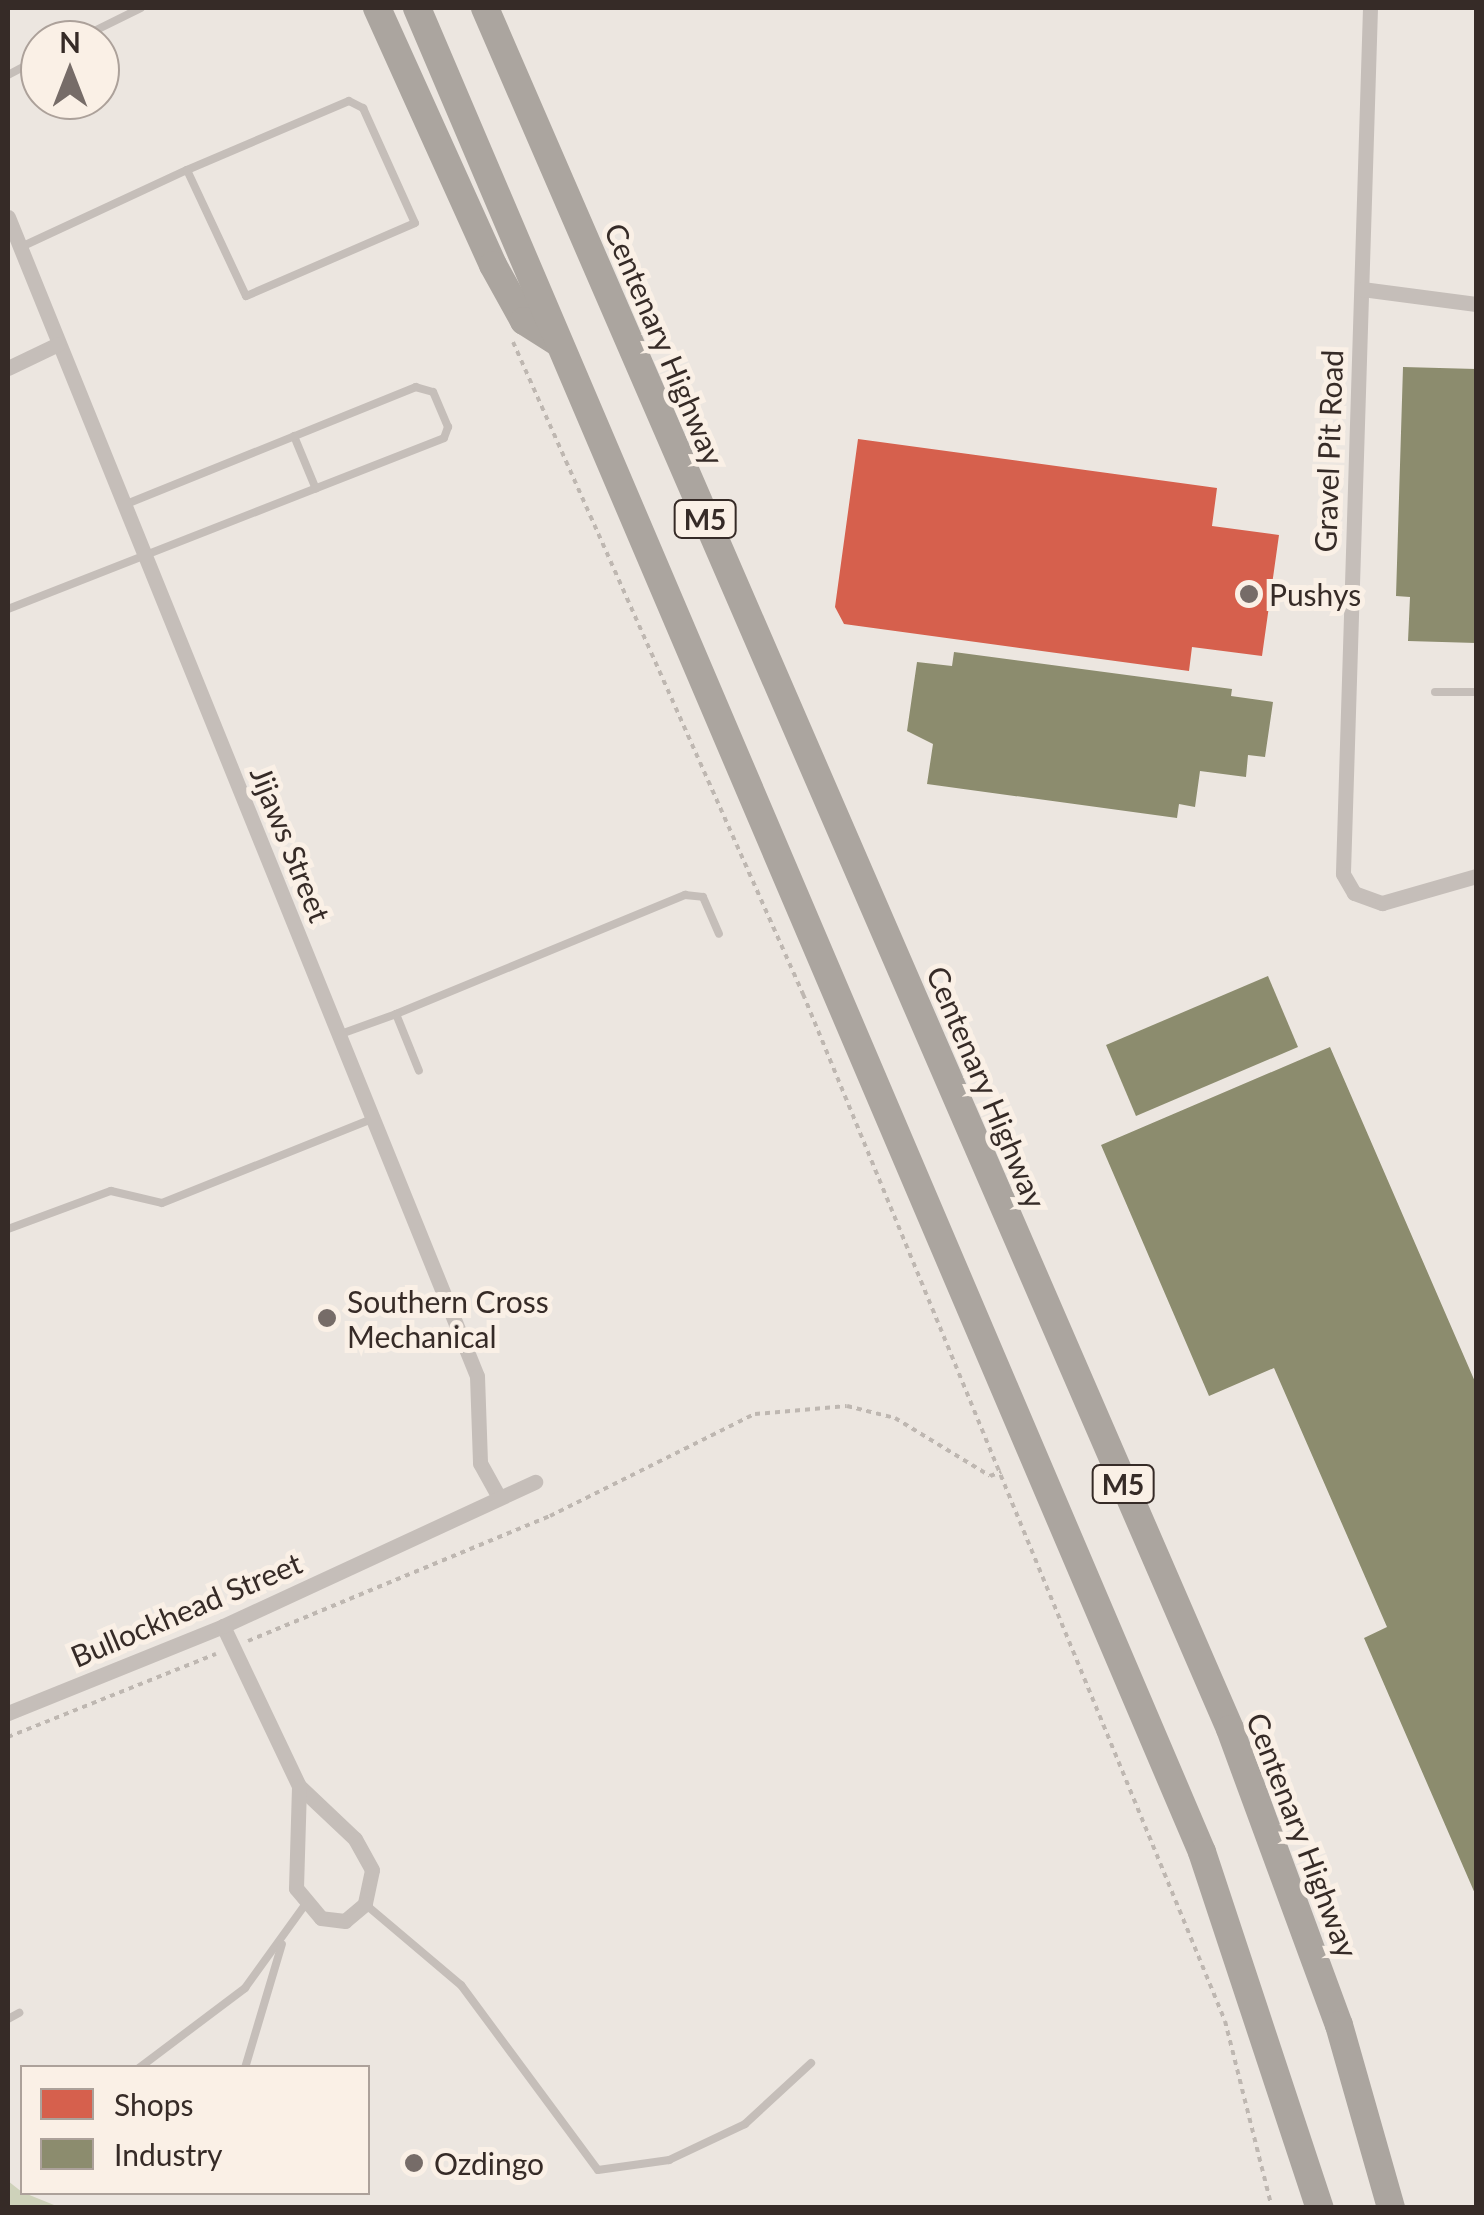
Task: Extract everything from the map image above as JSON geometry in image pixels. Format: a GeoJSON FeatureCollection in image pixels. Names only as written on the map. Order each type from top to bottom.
{"type":"FeatureCollection","features":[{"type":"Feature","properties":{"kind":"highway"},"geometry":{"type":"LineString","coordinates":[[377,8],[500,279],[524,321],[558,342]]}},
{"type":"Feature","properties":{"kind":"highway","name":"M5"},"geometry":{"type":"LineString","coordinates":[[417,8],[1202,1852],[1320,2208]]}},
{"type":"Feature","properties":{"kind":"highway","name":"Centenary Highway"},"geometry":{"type":"LineString","coordinates":[[484,8],[1230,1729],[1339,2024],[1392,2204]]}},
{"type":"Feature","properties":{"kind":"street","name":"Gravel Pit Road"},"geometry":{"type":"LineString","coordinates":[[1370,8],[1341,846],[1354,893],[1395,902],[1476,876]]}},
{"type":"Feature","properties":{"kind":"street","name":"Jijaws Street"},"geometry":{"type":"LineString","coordinates":[[8,216],[477,1376],[480,1463],[499,1497]]}},
{"type":"Feature","properties":{"kind":"street"},"geometry":{"type":"LineString","coordinates":[[1362,288],[1476,304]]}},
{"type":"Feature","properties":{"kind":"street"},"geometry":{"type":"LineString","coordinates":[[8,368],[58,344]]}},
{"type":"Feature","properties":{"kind":"street"},"geometry":{"type":"LineString","coordinates":[[499,1497],[535,1482]]}},
{"type":"Feature","properties":{"kind":"street","name":"Bullockhead Street"},"geometry":{"type":"LineString","coordinates":[[8,1713],[224,1626],[499,1497]]}},
{"type":"Feature","properties":{"kind":"street"},"geometry":{"type":"LineString","coordinates":[[224,1626],[300,1786],[355,1839],[372,1870],[365,1904],[346,1921],[321,1918],[307,1902],[291,1862],[300,1786]]}},
{"type":"Feature","properties":{"kind":"lane"},"geometry":{"type":"LineString","coordinates":[[117,20],[141,8]]}},
{"type":"Feature","properties":{"kind":"lane"},"geometry":{"type":"LineString","coordinates":[[20,247],[186,170],[355,100],[415,223],[246,296],[186,170]]}},
{"type":"Feature","properties":{"kind":"lane"},"geometry":{"type":"LineString","coordinates":[[8,608],[444,438],[448,427],[433,392],[416,387],[123,505]]}},
{"type":"Feature","properties":{"kind":"lane"},"geometry":{"type":"LineString","coordinates":[[294,436],[316,488]]}},
{"type":"Feature","properties":{"kind":"lane"},"geometry":{"type":"LineString","coordinates":[[1435,692],[1476,692]]}},
{"type":"Feature","properties":{"kind":"lane"},"geometry":{"type":"LineString","coordinates":[[338,1035],[685,895],[703,897],[719,934]]}},
{"type":"Feature","properties":{"kind":"lane"},"geometry":{"type":"LineString","coordinates":[[396,1014],[420,1071]]}},
{"type":"Feature","properties":{"kind":"lane"},"geometry":{"type":"LineString","coordinates":[[8,1229],[112,1191],[162,1203],[372,1118]]}},
{"type":"Feature","properties":{"kind":"lane"},"geometry":{"type":"LineString","coordinates":[[143,2065],[244,1988],[284,1940],[307,1902]]}},
{"type":"Feature","properties":{"kind":"lane"},"geometry":{"type":"LineString","coordinates":[[365,1904],[462,1985],[598,2170],[670,2160],[746,2124],[811,2063]]}},
{"type":"Feature","properties":{"kind":"lane"},"geometry":{"type":"LineString","coordinates":[[245,2065],[284,1940]]}},
{"type":"Feature","properties":{"kind":"lane"},"geometry":{"type":"LineString","coordinates":[[8,2019],[19,2013]]}},
{"type":"Feature","properties":{"kind":"path"},"geometry":{"type":"LineString","coordinates":[[504,326],[803,994],[1225,2022],[1272,2208]]}},
{"type":"Feature","properties":{"kind":"path"},"geometry":{"type":"LineString","coordinates":[[8,1737],[550,1516],[755,1414],[847,1406],[895,1418],[990,1476],[1000,1472]]}},
{"type":"Feature","properties":{"kind":"green space"},"geometry":{"type":"Polygon","coordinates":[[[8,2181],[20,2195],[59,2207],[8,2207],[8,2181]]]}},
{"type":"Feature","properties":{"kind":"building: Shops"},"geometry":{"type":"Polygon","coordinates":[[[858,439],[1217,488],[1212,526],[1279,535],[1262,656],[1192,647],[1189,671],[844,624],[835,607],[858,439]]]}},
{"type":"Feature","properties":{"kind":"building: Industry"},"geometry":{"type":"Polygon","coordinates":[[[1403,367],[1476,369],[1476,643],[1408,641],[1410,597],[1396,596],[1403,367]]]}},
{"type":"Feature","properties":{"kind":"building: Industry"},"geometry":{"type":"Polygon","coordinates":[[[954,652],[1232,689],[1231,696],[1273,702],[1265,757],[1248,755],[1246,777],[1200,771],[1195,807],[1179,804],[1177,818],[927,784],[933,744],[907,731],[917,662],[952,666],[954,652]]]}},
{"type":"Feature","properties":{"kind":"building: Industry"},"geometry":{"type":"Polygon","coordinates":[[[1268,976],[1298,1047],[1136,1116],[1106,1045],[1268,976]]]}},
{"type":"Feature","properties":{"kind":"building: Industry"},"geometry":{"type":"Polygon","coordinates":[[[1330,1047],[1476,1384],[1476,1896],[1364,1638],[1387,1627],[1274,1368],[1209,1396],[1101,1145],[1330,1047]]]}},
{"type":"Feature","properties":{"kind":"place","name":"Pushys"},"geometry":{"type":"Point","coordinates":[1249,594]}},
{"type":"Feature","properties":{"kind":"place","name":"Southern Cross Mechanical"},"geometry":{"type":"Point","coordinates":[327,1318]}},
{"type":"Feature","properties":{"kind":"place","name":"Ozdingo"},"geometry":{"type":"Point","coordinates":[414,2163]}}]}
